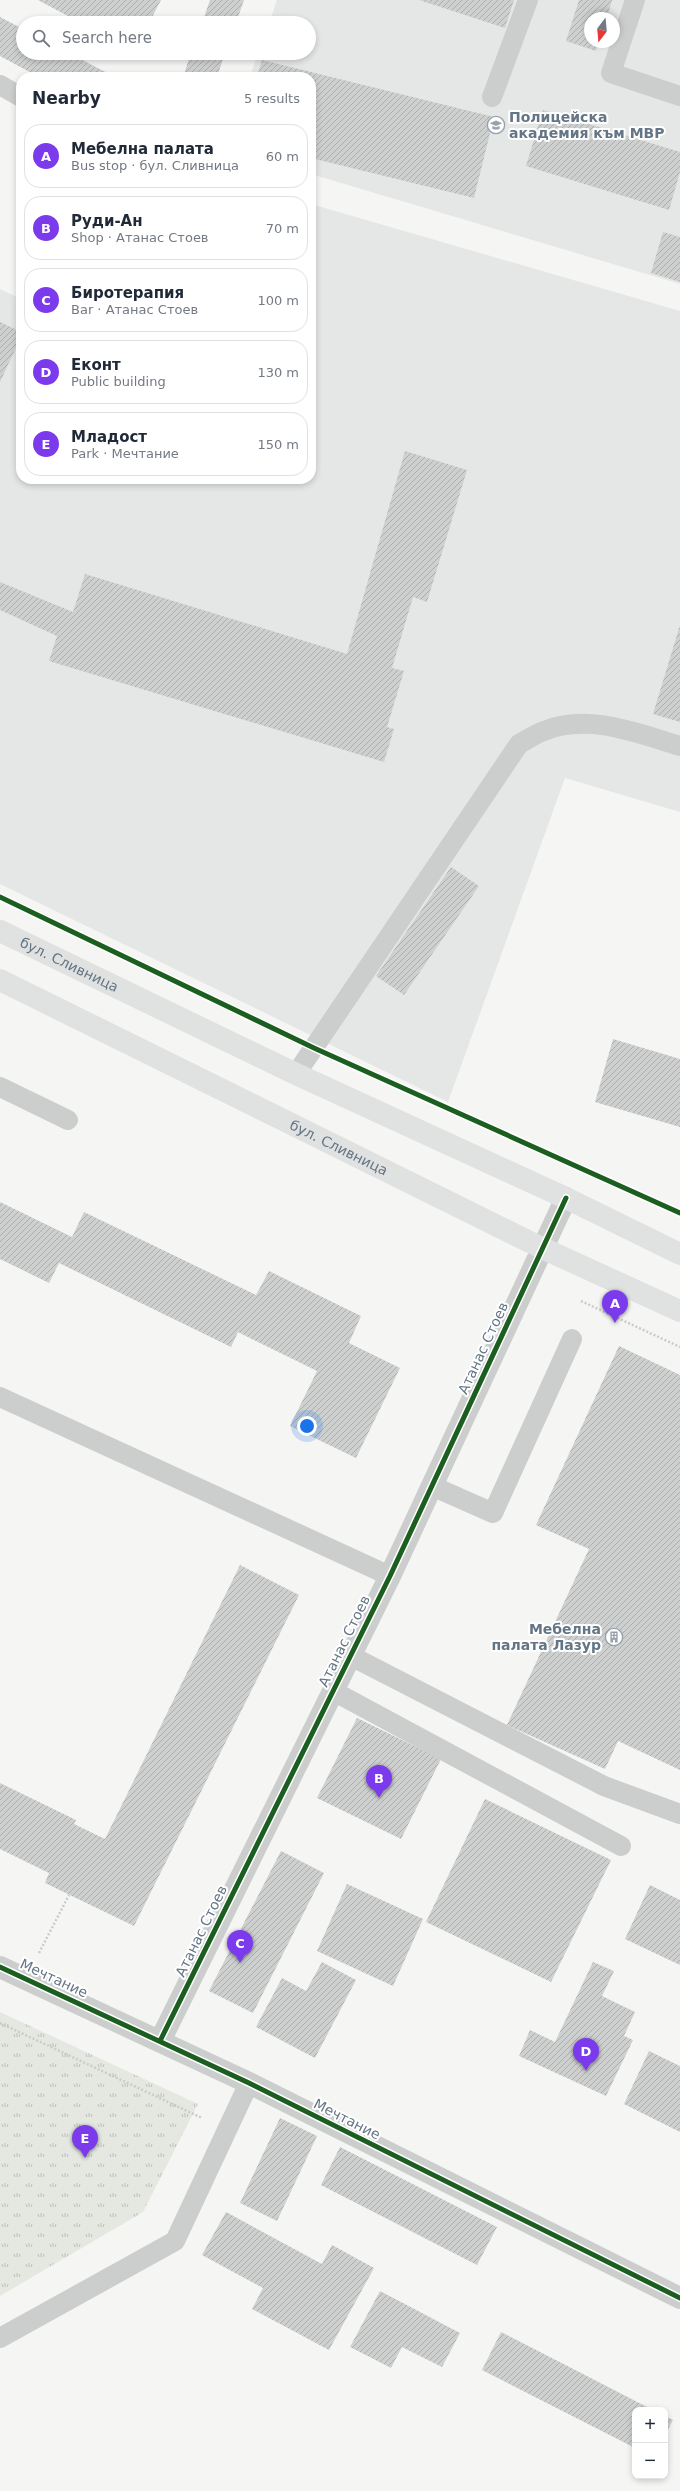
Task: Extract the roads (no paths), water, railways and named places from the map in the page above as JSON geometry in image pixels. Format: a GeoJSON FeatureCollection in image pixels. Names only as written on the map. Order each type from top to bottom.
{"type":"FeatureCollection","features":[{"type":"Feature","properties":{"kind":"main road","name":"бул. Сливница"},"geometry":{"type":"LineString","coordinates":[[0,931],[296,1074],[566,1198],[680,1254]]}},
{"type":"Feature","properties":{"kind":"main road","name":"бул. Сливница"},"geometry":{"type":"LineString","coordinates":[[0,980],[542,1248],[680,1311]]}},
{"type":"Feature","properties":{"kind":"street","name":"Атанас Стоев"},"geometry":{"type":"LineString","coordinates":[[160,2041],[390,1576],[566,1198]]}},
{"type":"Feature","properties":{"kind":"street","name":"Мечтание"},"geometry":{"type":"LineString","coordinates":[[0,1967],[249,2083],[680,2298]]}},
{"type":"Feature","properties":{"kind":"lane"},"geometry":{"type":"LineString","coordinates":[[492,97],[528,0]]}},
{"type":"Feature","properties":{"kind":"lane"},"geometry":{"type":"LineString","coordinates":[[635,0],[611,73],[680,96]]}},
{"type":"Feature","properties":{"kind":"lane"},"geometry":{"type":"LineString","coordinates":[[0,85],[16,94]]}},
{"type":"Feature","properties":{"kind":"lane"},"geometry":{"type":"LineString","coordinates":[[296,1074],[519,744],[544,731],[579,723],[622,729],[680,746]]}},
{"type":"Feature","properties":{"kind":"lane"},"geometry":{"type":"LineString","coordinates":[[0,1087],[68,1120]]}},
{"type":"Feature","properties":{"kind":"lane"},"geometry":{"type":"LineString","coordinates":[[432,1486],[493,1513],[572,1339]]}},
{"type":"Feature","properties":{"kind":"lane"},"geometry":{"type":"LineString","coordinates":[[0,1397],[390,1576]]}},
{"type":"Feature","properties":{"kind":"lane"},"geometry":{"type":"LineString","coordinates":[[350,1656],[604,1786],[680,1814]]}},
{"type":"Feature","properties":{"kind":"lane"},"geometry":{"type":"LineString","coordinates":[[333,1691],[621,1846]]}},
{"type":"Feature","properties":{"kind":"lane"},"geometry":{"type":"LineString","coordinates":[[0,2338],[175,2241],[249,2083]]}},
{"type":"Feature","properties":{"kind":"place","name":"Полицейска академия към МВР"},"geometry":{"type":"Point","coordinates":[496,125]}},
{"type":"Feature","properties":{"kind":"place","name":"Мебелна палата"},"geometry":{"type":"Point","coordinates":[615,1323]}},
{"type":"Feature","properties":{"kind":"place","name":"Мебелна палата Лазур"},"geometry":{"type":"Point","coordinates":[614,1637]}},
{"type":"Feature","properties":{"kind":"place","name":"Руди-Ан"},"geometry":{"type":"Point","coordinates":[379,1798]}},
{"type":"Feature","properties":{"kind":"place","name":"Биротерапия"},"geometry":{"type":"Point","coordinates":[240,1963]}},
{"type":"Feature","properties":{"kind":"place","name":"Еконт"},"geometry":{"type":"Point","coordinates":[586,2071]}},
{"type":"Feature","properties":{"kind":"place","name":"Младост"},"geometry":{"type":"Point","coordinates":[85,2158]}}]}
